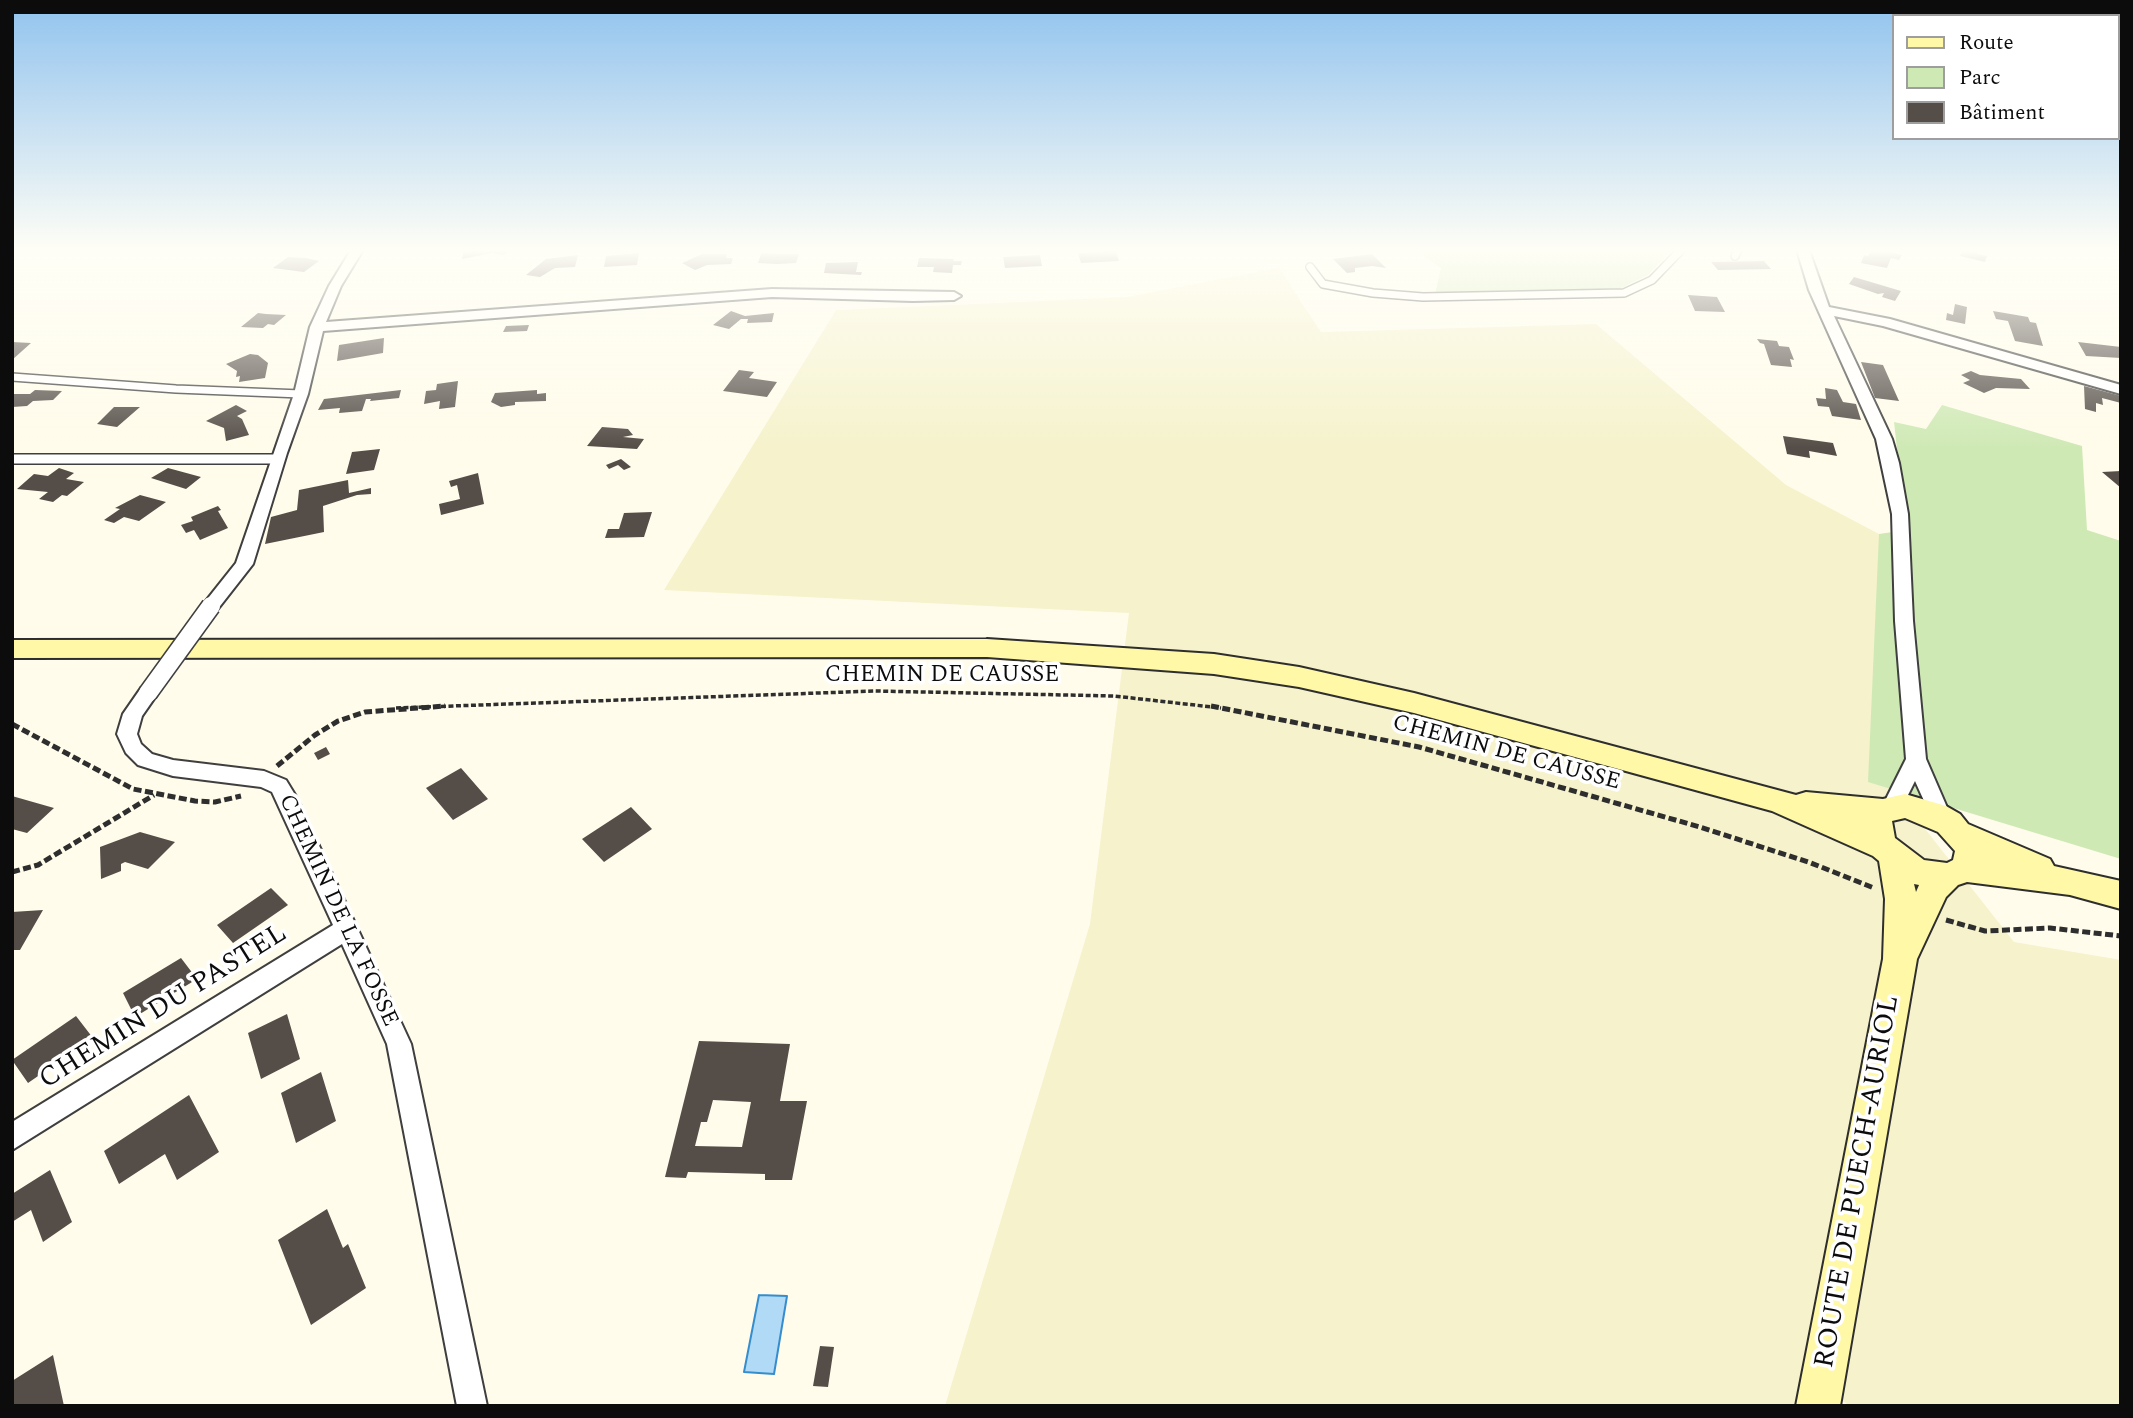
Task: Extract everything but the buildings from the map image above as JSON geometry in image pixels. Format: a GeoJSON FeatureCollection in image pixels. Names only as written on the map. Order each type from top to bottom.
{"type":"FeatureCollection","features":[{"type":"Feature","properties":{"kind":"main road"},"geometry":{"type":"LineString","coordinates":[[12,649],[988,648],[1154,657],[1299,677],[1414,703],[1779,801],[1889,852],[1920,872],[2070,882],[2121,895]]}},
{"type":"Feature","properties":{"kind":"main road"},"geometry":{"type":"LineString","coordinates":[[1779,801],[1920,809],[1951,827],[2070,882]]}},
{"type":"Feature","properties":{"kind":"main road","name":"ROUTE DE PUECH-AURIOL"},"geometry":{"type":"LineString","coordinates":[[1818,1406],[1900,959],[1901,899],[1889,852],[1878,837],[1877,818],[1888,809]]}},
{"type":"Feature","properties":{"kind":"main road"},"geometry":{"type":"LineString","coordinates":[[1951,827],[1971,853],[1956,873]]}},
{"type":"Feature","properties":{"kind":"main road","name":"ROUTE DE PUECH-AURIOL"},"geometry":{"type":"LineString","coordinates":[[1900,959],[1934,888],[1956,873]]}},
{"type":"Feature","properties":{"kind":"street","name":"CHEMIN DE LA FOSSE"},"geometry":{"type":"LineString","coordinates":[[322,316],[301,394],[244,564],[133,714],[127,734],[132,748],[145,760],[173,768],[264,779],[279,786],[287,798],[399,1044],[472,1406]]}},
{"type":"Feature","properties":{"kind":"street"},"geometry":{"type":"LineString","coordinates":[[317,327],[462,316]]}},
{"type":"Feature","properties":{"kind":"street"},"geometry":{"type":"LineString","coordinates":[[1828,316],[1884,439],[1892,463],[1900,513],[1904,621],[1916,759],[1951,827]]}},
{"type":"Feature","properties":{"kind":"street"},"geometry":{"type":"LineString","coordinates":[[1856,316],[1885,322],[2121,390]]}},
{"type":"Feature","properties":{"kind":"street"},"geometry":{"type":"LineString","coordinates":[[1888,809],[1916,759]]}},
{"type":"Feature","properties":{"kind":"street","name":"CHEMIN DU PASTEL"},"geometry":{"type":"LineString","coordinates":[[12,1137],[346,929]]}},
{"type":"Feature","properties":{"kind":"lane"},"geometry":{"type":"LineString","coordinates":[[12,377],[213,392],[301,394]]}},
{"type":"Feature","properties":{"kind":"lane"},"geometry":{"type":"LineString","coordinates":[[12,459],[277,459]]}},
{"type":"Feature","properties":{"kind":"path","name":"CHEMIN DE CAUSSE"},"geometry":{"type":"LineString","coordinates":[[12,724],[117,782],[155,795],[195,801],[225,800],[245,795],[316,735],[338,722],[365,712],[396,708],[875,691],[1114,696],[1203,705],[1269,716],[1419,747],[1700,827],[1811,863],[1881,891]]}},
{"type":"Feature","properties":{"kind":"path"},"geometry":{"type":"LineString","coordinates":[[12,872],[38,865],[155,795]]}},
{"type":"Feature","properties":{"kind":"path"},"geometry":{"type":"LineString","coordinates":[[1942,918],[1985,931],[2050,928],[2121,936]]}},
{"type":"Feature","properties":{"kind":"shaded area"},"geometry":{"type":"Polygon","coordinates":[[[832,316],[1311,316],[1321,332],[1596,324],[1786,485],[1879,534],[1885,778],[2014,942],[2121,960],[2121,1406],[1850,1406],[1831,1393],[1821,1406],[945,1406],[1090,924],[1129,613],[664,590],[832,316]]]}},
{"type":"Feature","properties":{"kind":"green space"},"geometry":{"type":"Polygon","coordinates":[[[1942,405],[2082,446],[2087,530],[2121,541],[2121,859],[1868,782],[1879,534],[1906,530],[1894,422],[1926,429],[1942,405]]]}},
{"type":"Feature","properties":{"kind":"water"},"geometry":{"type":"Polygon","coordinates":[[[759,1295],[787,1296],[774,1374],[744,1372],[759,1295]]]}}]}
